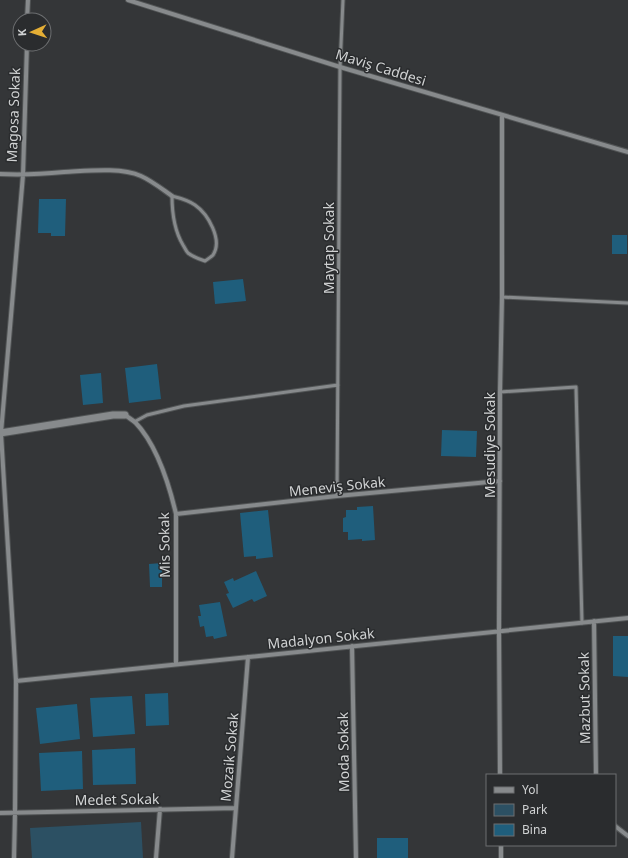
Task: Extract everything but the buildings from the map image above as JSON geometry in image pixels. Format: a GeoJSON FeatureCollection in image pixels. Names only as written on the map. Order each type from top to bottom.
{"type":"FeatureCollection","features":[{"type":"Feature","properties":{"kind":"street"},"geometry":{"type":"LineString","coordinates":[[27,12],[28,0]]}},
{"type":"Feature","properties":{"kind":"street","name":"Maviş Caddesi"},"geometry":{"type":"LineString","coordinates":[[128,0],[340,67],[628,152]]}},
{"type":"Feature","properties":{"kind":"street","name":"Magosa Sokak"},"geometry":{"type":"LineString","coordinates":[[14,858],[16,681],[0,433],[22,175],[27,52]]}},
{"type":"Feature","properties":{"kind":"street","name":"Mesudiye Sokak"},"geometry":{"type":"LineString","coordinates":[[500,774],[499,631],[502,115]]}},
{"type":"Feature","properties":{"kind":"street"},"geometry":{"type":"LineString","coordinates":[[0,174],[22,175],[94,170],[126,172],[140,175],[172,196]]}},
{"type":"Feature","properties":{"kind":"street"},"geometry":{"type":"LineString","coordinates":[[0,433],[113,415],[125,415]]}},
{"type":"Feature","properties":{"kind":"street","name":"Mis Sokak"},"geometry":{"type":"LineString","coordinates":[[125,415],[134,422],[150,442],[171,493],[176,514],[176,664]]}},
{"type":"Feature","properties":{"kind":"street","name":"Meneviş Sokak"},"geometry":{"type":"LineString","coordinates":[[176,514],[337,496],[500,481]]}},
{"type":"Feature","properties":{"kind":"street","name":"Madalyon Sokak"},"geometry":{"type":"LineString","coordinates":[[16,681],[628,618]]}},
{"type":"Feature","properties":{"kind":"street","name":"Mazbut Sokak"},"geometry":{"type":"LineString","coordinates":[[594,621],[596,774]]}},
{"type":"Feature","properties":{"kind":"street","name":"Moda Sokak"},"geometry":{"type":"LineString","coordinates":[[352,646],[356,858]]}},
{"type":"Feature","properties":{"kind":"street","name":"Mozaik Sokak"},"geometry":{"type":"LineString","coordinates":[[232,858],[248,657]]}},
{"type":"Feature","properties":{"kind":"street","name":"Medet Sokak"},"geometry":{"type":"LineString","coordinates":[[0,813],[236,808]]}},
{"type":"Feature","properties":{"kind":"street"},"geometry":{"type":"LineString","coordinates":[[156,858],[160,809]]}},
{"type":"Feature","properties":{"kind":"street"},"geometry":{"type":"LineString","coordinates":[[616,827],[628,836]]}},
{"type":"Feature","properties":{"kind":"street"},"geometry":{"type":"LineString","coordinates":[[501,846],[501,858]]}},
{"type":"Feature","properties":{"kind":"lane","name":"Maytap Sokak"},"geometry":{"type":"LineString","coordinates":[[337,496],[340,67],[343,0]]}},
{"type":"Feature","properties":{"kind":"lane"},"geometry":{"type":"LineString","coordinates":[[172,196],[184,199],[197,206],[210,221],[217,244],[213,255],[205,261],[187,252],[180,240],[176,230],[172,210],[172,196]]}},
{"type":"Feature","properties":{"kind":"lane"},"geometry":{"type":"LineString","coordinates":[[502,297],[628,304]]}},
{"type":"Feature","properties":{"kind":"lane"},"geometry":{"type":"LineString","coordinates":[[134,422],[147,415],[184,406],[338,385]]}},
{"type":"Feature","properties":{"kind":"lane"},"geometry":{"type":"LineString","coordinates":[[500,392],[576,387],[582,623]]}},
{"type":"Feature","properties":{"kind":"green space"},"geometry":{"type":"Polygon","coordinates":[[[141,822],[143,858],[32,858],[30,828],[141,822]]]}}]}
